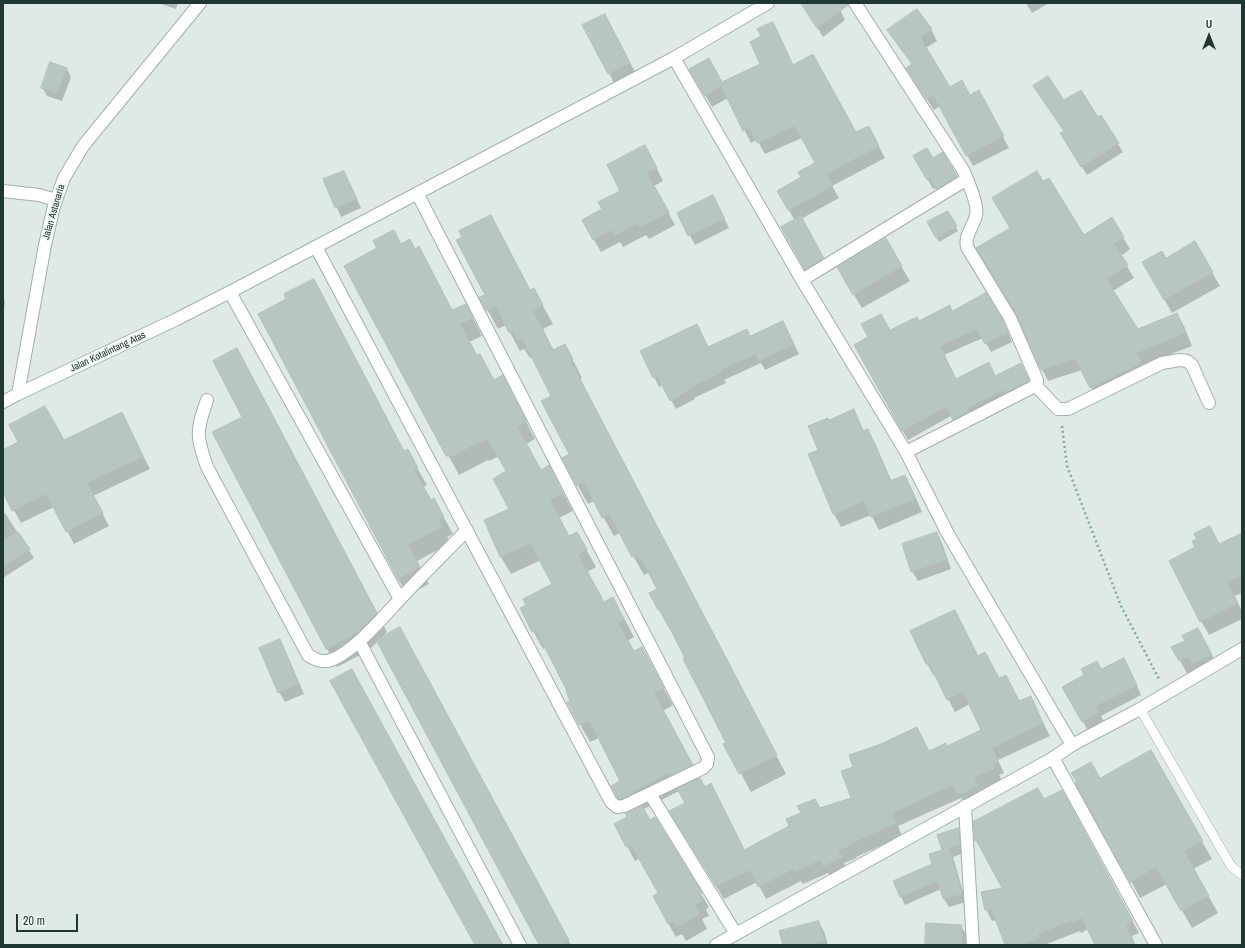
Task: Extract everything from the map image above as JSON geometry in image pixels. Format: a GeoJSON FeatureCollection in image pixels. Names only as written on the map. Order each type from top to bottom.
{"type":"FeatureCollection","features":[{"type":"Feature","properties":{"kind":"street","name":"Jalan Astanaria"},"geometry":{"type":"LineString","coordinates":[[18,394],[45,244],[56,200],[64,178],[83,146],[200,3]]}},
{"type":"Feature","properties":{"kind":"street","name":"Jalan Kotalintang Atas"},"geometry":{"type":"LineString","coordinates":[[3,402],[175,320],[230,292],[674,58],[768,3]]}},
{"type":"Feature","properties":{"kind":"street"},"geometry":{"type":"LineString","coordinates":[[854,3],[963,170],[977,210],[966,237],[967,247],[1010,318],[1037,380],[1035,385],[906,452]]}},
{"type":"Feature","properties":{"kind":"street"},"geometry":{"type":"LineString","coordinates":[[674,58],[802,280],[906,452],[948,534],[1072,744]]}},
{"type":"Feature","properties":{"kind":"street"},"geometry":{"type":"LineString","coordinates":[[802,280],[967,179]]}},
{"type":"Feature","properties":{"kind":"street"},"geometry":{"type":"LineString","coordinates":[[3,191],[56,200]]}},
{"type":"Feature","properties":{"kind":"street"},"geometry":{"type":"LineString","coordinates":[[316,247],[611,802],[617,807],[624,806],[704,768],[707,764],[708,757],[417,193]]}},
{"type":"Feature","properties":{"kind":"street"},"geometry":{"type":"LineString","coordinates":[[230,292],[400,599]]}},
{"type":"Feature","properties":{"kind":"street"},"geometry":{"type":"LineString","coordinates":[[1035,385],[1060,410],[1068,409],[1162,363],[1180,360],[1187,361],[1192,365],[1209,403]]}},
{"type":"Feature","properties":{"kind":"street"},"geometry":{"type":"LineString","coordinates":[[207,400],[198,425],[198,441],[207,467],[308,655],[314,660],[323,662],[331,660],[342,654],[359,641],[387,614],[466,530]]}},
{"type":"Feature","properties":{"kind":"street"},"geometry":{"type":"LineString","coordinates":[[359,641],[520,945]]}},
{"type":"Feature","properties":{"kind":"street"},"geometry":{"type":"LineString","coordinates":[[716,945],[1053,758],[1072,744],[1140,709],[1242,649]]}},
{"type":"Feature","properties":{"kind":"street"},"geometry":{"type":"LineString","coordinates":[[1053,758],[1156,945]]}},
{"type":"Feature","properties":{"kind":"street"},"geometry":{"type":"LineString","coordinates":[[650,794],[736,934]]}},
{"type":"Feature","properties":{"kind":"street"},"geometry":{"type":"LineString","coordinates":[[965,806],[973,945]]}},
{"type":"Feature","properties":{"kind":"lane"},"geometry":{"type":"LineString","coordinates":[[1140,709],[1231,866],[1242,875]]}},
{"type":"Feature","properties":{"kind":"path"},"geometry":{"type":"LineString","coordinates":[[1060,410],[1067,466],[1121,606],[1167,693]]}},
{"type":"Feature","properties":{"kind":"building"},"geometry":{"type":"Polygon","coordinates":[[[801,3],[848,3],[848,5],[817,28],[801,3]]]}},
{"type":"Feature","properties":{"kind":"building"},"geometry":{"type":"Polygon","coordinates":[[[917,9],[932,29],[920,37],[950,87],[962,80],[970,95],[979,90],[1004,136],[966,156],[933,95],[926,99],[906,68],[912,64],[887,30],[917,9]]]}},
{"type":"Feature","properties":{"kind":"building"},"geometry":{"type":"Polygon","coordinates":[[[605,14],[630,63],[608,74],[582,25],[605,14]]]}},
{"type":"Feature","properties":{"kind":"building"},"geometry":{"type":"Polygon","coordinates":[[[773,22],[793,65],[813,54],[856,132],[869,126],[879,146],[826,174],[833,186],[788,210],[777,191],[801,177],[798,172],[815,163],[795,126],[757,143],[750,128],[743,131],[721,86],[705,96],[689,69],[709,58],[722,82],[760,64],[750,42],[761,36],[757,29],[773,22]]]}},
{"type":"Feature","properties":{"kind":"building"},"geometry":{"type":"Polygon","coordinates":[[[50,62],[67,68],[57,93],[41,88],[50,62]]]}},
{"type":"Feature","properties":{"kind":"building"},"geometry":{"type":"Polygon","coordinates":[[[1048,76],[1064,100],[1081,90],[1098,117],[1101,115],[1119,143],[1081,167],[1060,133],[1064,131],[1033,86],[1048,76]]]}},
{"type":"Feature","properties":{"kind":"building"},"geometry":{"type":"Polygon","coordinates":[[[645,145],[657,168],[647,173],[669,212],[641,227],[638,223],[615,235],[612,230],[593,240],[582,220],[602,209],[598,202],[620,191],[607,165],[645,145]]]}},
{"type":"Feature","properties":{"kind":"building"},"geometry":{"type":"Polygon","coordinates":[[[927,148],[933,158],[943,152],[957,176],[936,189],[930,178],[927,180],[913,156],[927,148]]]}},
{"type":"Feature","properties":{"kind":"building"},"geometry":{"type":"Polygon","coordinates":[[[344,171],[357,199],[335,208],[323,179],[344,171]]]}},
{"type":"Feature","properties":{"kind":"building"},"geometry":{"type":"Polygon","coordinates":[[[1037,171],[1043,181],[1049,178],[1084,235],[1112,217],[1124,237],[1114,244],[1128,265],[1106,279],[1138,329],[1177,313],[1186,333],[1136,353],[1141,363],[1090,388],[1075,359],[1041,370],[1016,314],[976,248],[1010,228],[992,198],[1037,171]]]}},
{"type":"Feature","properties":{"kind":"building"},"geometry":{"type":"Polygon","coordinates":[[[713,195],[725,219],[688,236],[677,213],[713,195]]]}},
{"type":"Feature","properties":{"kind":"building"},"geometry":{"type":"Polygon","coordinates":[[[948,211],[957,226],[936,238],[927,222],[948,211]]]}},
{"type":"Feature","properties":{"kind":"building"},"geometry":{"type":"Polygon","coordinates":[[[491,215],[530,290],[534,288],[543,305],[533,311],[553,350],[565,344],[573,359],[570,360],[777,755],[739,774],[723,744],[726,743],[683,659],[685,658],[660,609],[658,610],[649,593],[657,589],[641,559],[640,560],[636,555],[632,557],[609,514],[602,518],[584,482],[577,486],[562,458],[569,454],[541,401],[551,396],[522,338],[518,340],[513,331],[509,333],[496,306],[486,311],[479,297],[485,295],[456,240],[462,237],[459,231],[491,215]]]}},
{"type":"Feature","properties":{"kind":"building"},"geometry":{"type":"Polygon","coordinates":[[[801,216],[824,258],[805,270],[781,227],[801,216]]]}},
{"type":"Feature","properties":{"kind":"building"},"geometry":{"type":"Polygon","coordinates":[[[394,230],[401,244],[410,239],[415,249],[419,246],[452,310],[466,304],[473,318],[460,324],[477,355],[480,354],[494,380],[503,375],[526,421],[517,426],[541,470],[549,465],[563,493],[550,500],[569,536],[577,532],[587,549],[578,554],[604,602],[613,597],[624,619],[618,623],[634,651],[642,647],[664,688],[654,693],[693,765],[670,776],[668,773],[622,799],[617,797],[611,786],[620,781],[589,720],[579,725],[567,702],[570,701],[567,691],[536,630],[532,632],[520,608],[526,605],[523,599],[552,584],[530,543],[500,557],[484,520],[509,509],[493,479],[506,471],[488,439],[478,444],[477,443],[453,456],[446,456],[344,266],[377,248],[373,241],[394,230]]]}},
{"type":"Feature","properties":{"kind":"building"},"geometry":{"type":"Polygon","coordinates":[[[886,238],[902,266],[853,295],[837,267],[886,238]]]}},
{"type":"Feature","properties":{"kind":"building"},"geometry":{"type":"Polygon","coordinates":[[[1195,241],[1213,272],[1164,300],[1142,262],[1162,251],[1166,258],[1195,241]]]}},
{"type":"Feature","properties":{"kind":"building"},"geometry":{"type":"Polygon","coordinates":[[[314,279],[404,451],[408,449],[418,468],[414,470],[431,500],[434,498],[444,517],[439,520],[442,527],[408,545],[420,567],[398,579],[258,314],[286,299],[284,294],[314,279]]]}},
{"type":"Feature","properties":{"kind":"building"},"geometry":{"type":"Polygon","coordinates":[[[986,293],[1008,332],[985,344],[977,329],[940,346],[956,379],[989,362],[995,376],[1021,363],[1029,380],[1005,393],[1003,390],[967,408],[969,411],[953,420],[946,407],[902,431],[854,345],[868,337],[861,324],[881,314],[890,330],[917,317],[919,321],[950,305],[952,311],[986,293]]]}},
{"type":"Feature","properties":{"kind":"building"},"geometry":{"type":"Polygon","coordinates":[[[783,321],[794,344],[759,361],[755,354],[720,370],[721,373],[690,388],[670,401],[657,376],[653,378],[640,351],[697,324],[708,347],[747,329],[750,336],[783,321]]]}},
{"type":"Feature","properties":{"kind":"building"},"geometry":{"type":"Polygon","coordinates":[[[237,348],[377,613],[358,632],[326,649],[212,432],[242,417],[213,361],[237,348]]]}},
{"type":"Feature","properties":{"kind":"building"},"geometry":{"type":"Polygon","coordinates":[[[45,406],[64,440],[122,412],[143,456],[87,483],[103,513],[66,532],[46,494],[12,511],[3,492],[3,450],[18,442],[9,425],[45,406]]]}},
{"type":"Feature","properties":{"kind":"building"},"geometry":{"type":"Polygon","coordinates":[[[854,409],[863,431],[868,429],[890,481],[905,475],[915,499],[871,517],[864,501],[833,514],[808,454],[818,450],[808,426],[828,418],[829,420],[854,409]]]}},
{"type":"Feature","properties":{"kind":"building"},"geometry":{"type":"Polygon","coordinates":[[[1210,526],[1219,544],[1242,533],[1242,575],[1227,582],[1238,603],[1200,622],[1169,561],[1195,547],[1192,541],[1197,539],[1194,534],[1210,526]]]}},
{"type":"Feature","properties":{"kind":"building"},"geometry":{"type":"Polygon","coordinates":[[[18,532],[30,549],[3,567],[3,541],[18,532]]]}},
{"type":"Feature","properties":{"kind":"building"},"geometry":{"type":"Polygon","coordinates":[[[937,532],[947,560],[911,572],[902,544],[937,532]]]}},
{"type":"Feature","properties":{"kind":"building"},"geometry":{"type":"Polygon","coordinates":[[[955,610],[978,656],[985,652],[999,678],[1006,675],[1019,701],[1031,696],[1043,723],[992,748],[998,761],[993,763],[995,768],[974,778],[978,786],[958,795],[953,785],[892,813],[896,823],[850,844],[850,846],[838,850],[842,858],[823,866],[821,860],[794,872],[793,869],[758,887],[750,870],[716,886],[669,811],[685,803],[677,789],[700,778],[705,787],[711,783],[744,850],[789,826],[786,819],[801,813],[797,806],[815,799],[820,808],[851,798],[841,771],[853,767],[849,755],[881,744],[917,727],[929,751],[946,743],[947,746],[981,730],[963,692],[947,700],[929,663],[926,664],[910,631],[955,610]]]}},
{"type":"Feature","properties":{"kind":"building"},"geometry":{"type":"Polygon","coordinates":[[[400,627],[569,940],[560,945],[539,945],[376,640],[400,627]]]}},
{"type":"Feature","properties":{"kind":"building"},"geometry":{"type":"Polygon","coordinates":[[[1198,628],[1212,655],[1193,664],[1189,656],[1179,661],[1171,647],[1185,641],[1182,636],[1198,628]]]}},
{"type":"Feature","properties":{"kind":"building"},"geometry":{"type":"Polygon","coordinates":[[[280,639],[299,684],[278,693],[259,648],[280,639]]]}},
{"type":"Feature","properties":{"kind":"building"},"geometry":{"type":"Polygon","coordinates":[[[1124,658],[1137,685],[1096,706],[1099,712],[1082,722],[1062,687],[1084,675],[1081,669],[1097,661],[1101,669],[1124,658]]]}},
{"type":"Feature","properties":{"kind":"building"},"geometry":{"type":"Polygon","coordinates":[[[352,669],[503,945],[475,945],[330,681],[352,669]]]}},
{"type":"Feature","properties":{"kind":"building"},"geometry":{"type":"Polygon","coordinates":[[[1151,750],[1203,841],[1184,851],[1209,896],[1181,911],[1156,867],[1130,882],[1075,783],[1077,782],[1071,773],[1091,762],[1100,778],[1151,750]]]}},
{"type":"Feature","properties":{"kind":"building"},"geometry":{"type":"Polygon","coordinates":[[[1038,788],[1044,799],[1062,790],[1133,921],[1126,925],[1135,945],[1095,945],[1082,918],[1073,922],[1072,920],[1038,934],[1040,938],[1020,945],[1005,945],[991,908],[985,910],[981,892],[1002,888],[976,840],[975,841],[973,822],[1038,788]]]}},
{"type":"Feature","properties":{"kind":"building"},"geometry":{"type":"Polygon","coordinates":[[[642,806],[650,820],[655,817],[702,893],[699,895],[702,901],[695,905],[700,914],[677,927],[673,921],[668,924],[653,896],[658,893],[631,845],[626,847],[614,824],[627,817],[625,813],[642,806]]]}},
{"type":"Feature","properties":{"kind":"building"},"geometry":{"type":"Polygon","coordinates":[[[959,828],[960,845],[949,848],[962,894],[943,899],[938,881],[900,897],[893,881],[932,864],[929,854],[942,850],[937,835],[959,828]]]}},
{"type":"Feature","properties":{"kind":"building"},"geometry":{"type":"Polygon","coordinates":[[[819,921],[824,941],[810,945],[783,945],[779,931],[819,921]]]}},
{"type":"Feature","properties":{"kind":"building"},"geometry":{"type":"Polygon","coordinates":[[[926,923],[962,925],[961,945],[925,945],[926,923]]]}}]}
